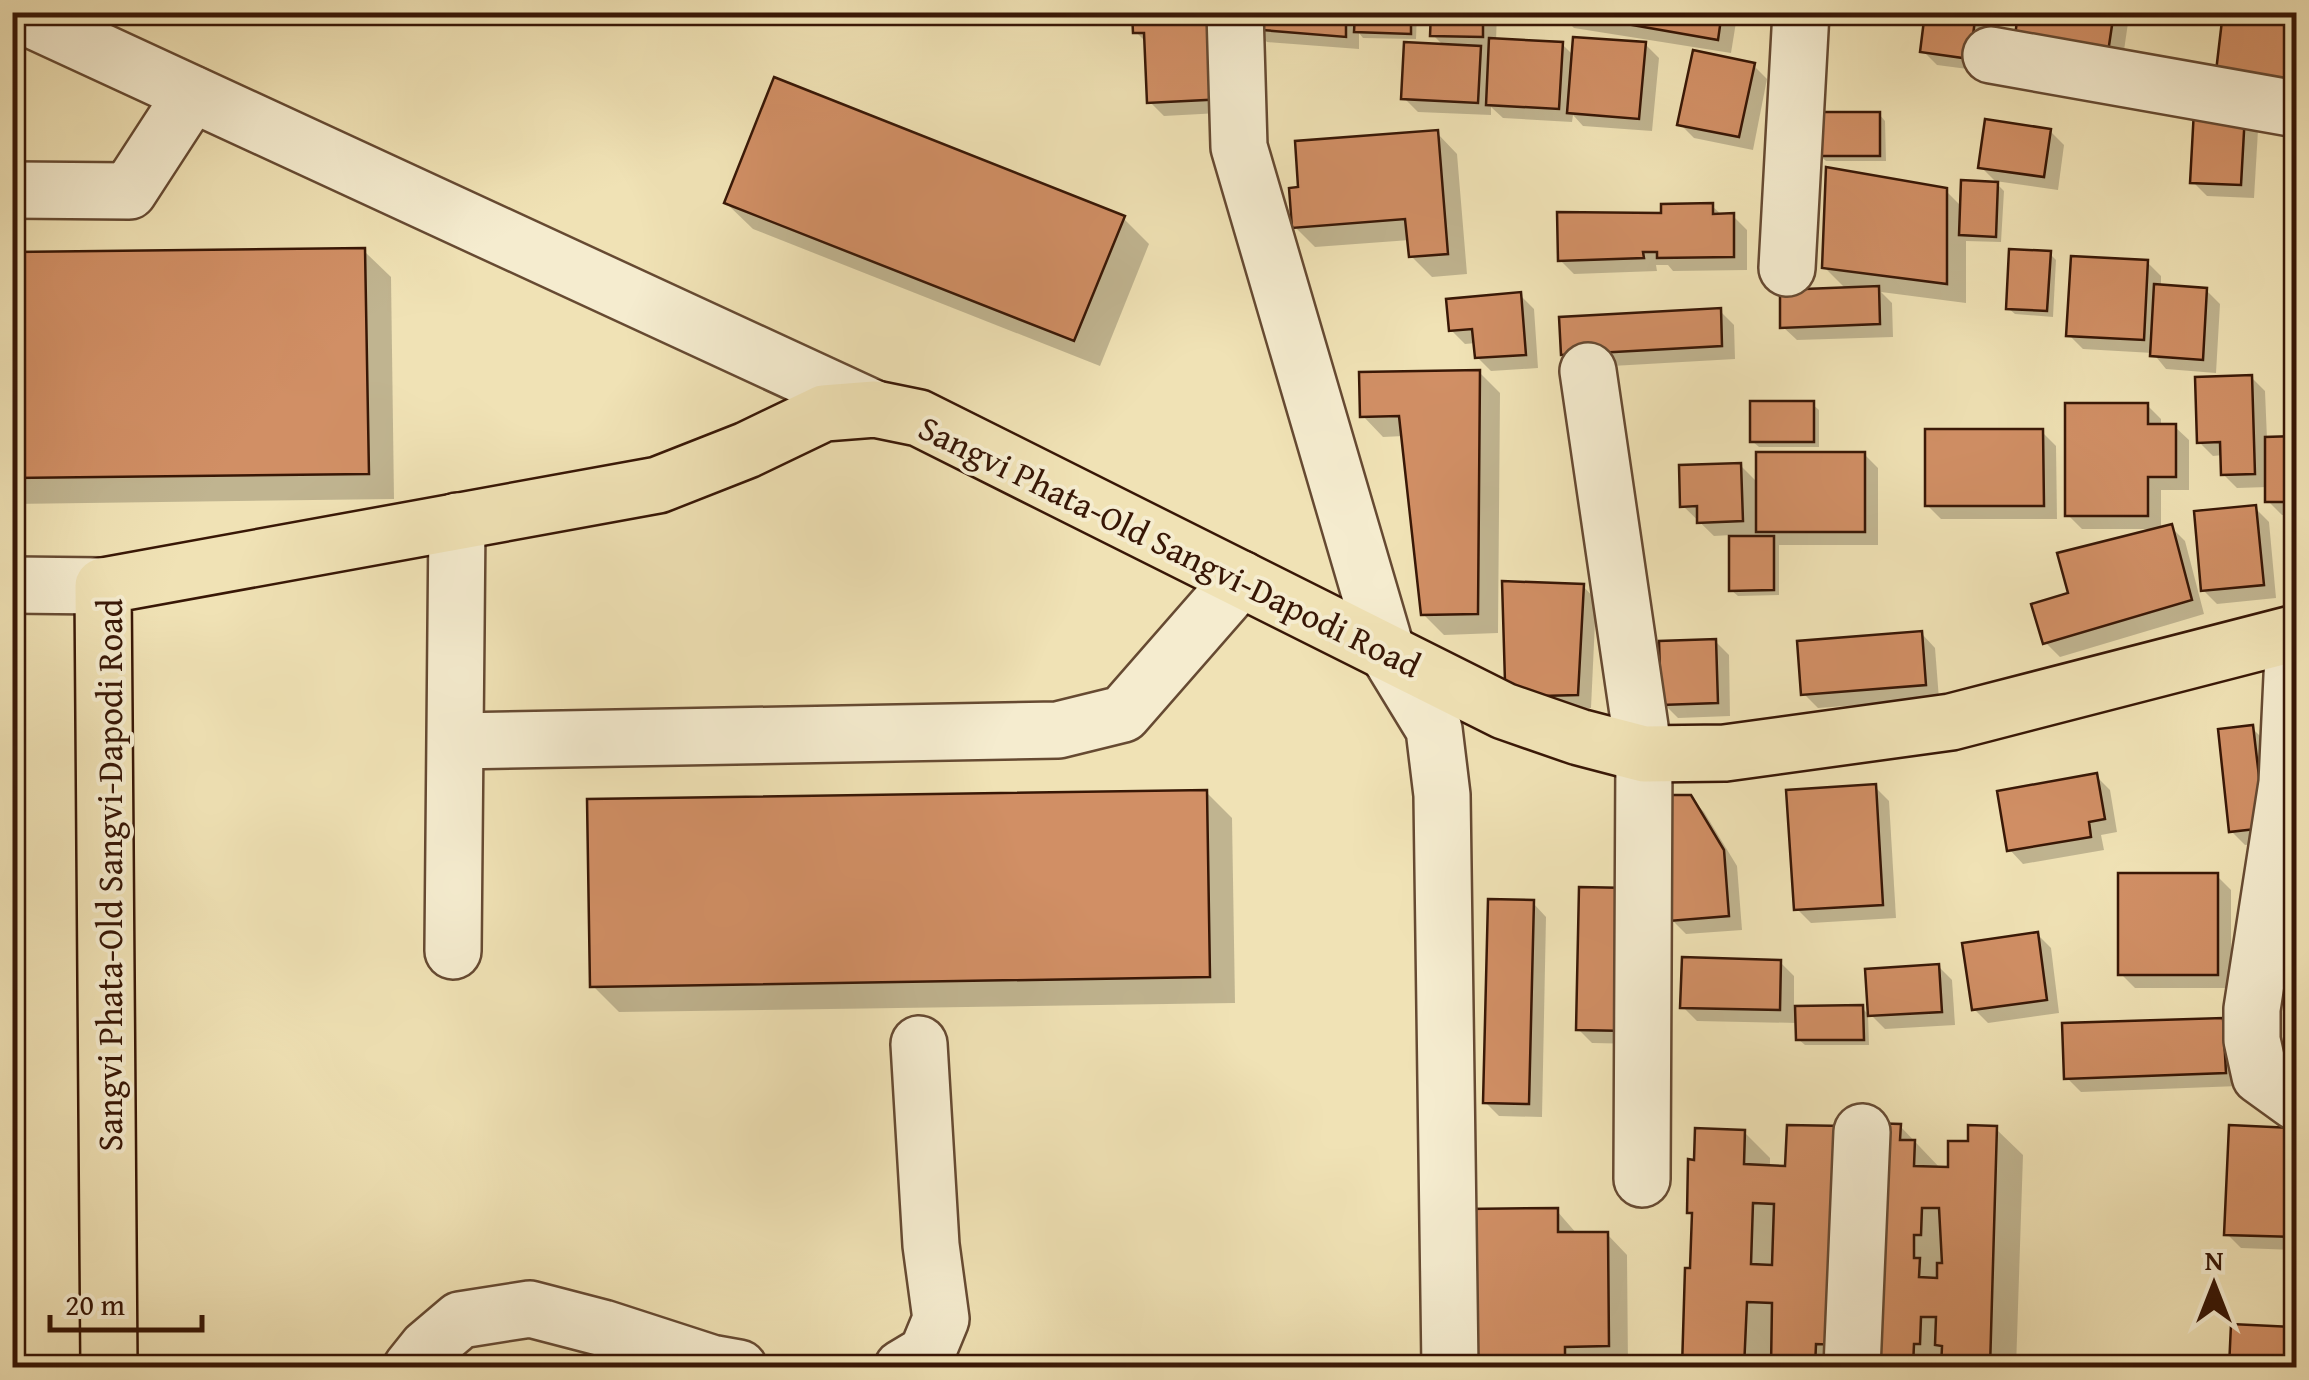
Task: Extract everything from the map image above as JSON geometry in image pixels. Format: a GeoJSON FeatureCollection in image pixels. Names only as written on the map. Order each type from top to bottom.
{"type":"FeatureCollection","features":[{"type":"Feature","properties":{"kind":"main road","name":"Sangvi Phata-Old Sangvi-Dapodi Road"},"geometry":{"type":"LineString","coordinates":[[109,1368],[103,586],[658,485],[747,450],[824,413],[875,409],[919,418],[1504,711],[1644,754],[1725,753],[1952,722],[2295,633]]}},
{"type":"Feature","properties":{"kind":"street"},"geometry":{"type":"LineString","coordinates":[[15,12],[875,409]]}},
{"type":"Feature","properties":{"kind":"street"},"geometry":{"type":"LineString","coordinates":[[1235,12],[1239,147],[1387,652],[1434,730],[1442,794],[1450,1368]]}},
{"type":"Feature","properties":{"kind":"street"},"geometry":{"type":"LineString","coordinates":[[1787,268],[1801,12]]}},
{"type":"Feature","properties":{"kind":"street"},"geometry":{"type":"LineString","coordinates":[[1991,55],[2296,110]]}},
{"type":"Feature","properties":{"kind":"street"},"geometry":{"type":"LineString","coordinates":[[12,190],[129,191],[192,94]]}},
{"type":"Feature","properties":{"kind":"street"},"geometry":{"type":"LineString","coordinates":[[1588,371],[1644,754],[1642,1179]]}},
{"type":"Feature","properties":{"kind":"street"},"geometry":{"type":"LineString","coordinates":[[453,951],[457,521]]}},
{"type":"Feature","properties":{"kind":"street"},"geometry":{"type":"LineString","coordinates":[[456,741],[1058,730],[1123,714],[1241,579]]}},
{"type":"Feature","properties":{"kind":"street"},"geometry":{"type":"LineString","coordinates":[[12,585],[103,586]]}},
{"type":"Feature","properties":{"kind":"street"},"geometry":{"type":"LineString","coordinates":[[2295,633],[2288,822],[2252,1010],[2252,1040],[2260,1076],[2296,1102]]}},
{"type":"Feature","properties":{"kind":"street"},"geometry":{"type":"LineString","coordinates":[[902,1368],[927,1353],[940,1319],[931,1245],[919,1044]]}},
{"type":"Feature","properties":{"kind":"street"},"geometry":{"type":"LineString","coordinates":[[1852,1368],[1862,1132]]}},
{"type":"Feature","properties":{"kind":"street"},"geometry":{"type":"LineString","coordinates":[[412,1368],[427,1348],[460,1320],[530,1309],[739,1368]]}},
{"type":"Feature","properties":{"kind":"building"},"geometry":{"type":"Polygon","coordinates":[[[1132,12],[1221,12],[1225,99],[1147,103],[1144,33],[1133,33],[1132,12]]]}},
{"type":"Feature","properties":{"kind":"building"},"geometry":{"type":"Polygon","coordinates":[[[1251,12],[1346,12],[1346,37],[1250,29],[1251,12]]]}},
{"type":"Feature","properties":{"kind":"building"},"geometry":{"type":"Polygon","coordinates":[[[1355,12],[1411,12],[1411,34],[1354,32],[1355,12]]]}},
{"type":"Feature","properties":{"kind":"building"},"geometry":{"type":"Polygon","coordinates":[[[1431,12],[1483,12],[1483,37],[1430,36],[1431,12]]]}},
{"type":"Feature","properties":{"kind":"building"},"geometry":{"type":"Polygon","coordinates":[[[1558,12],[1722,12],[1718,40],[1558,12]]]}},
{"type":"Feature","properties":{"kind":"building"},"geometry":{"type":"Polygon","coordinates":[[[1925,12],[1976,12],[1970,59],[1920,52],[1925,12]]]}},
{"type":"Feature","properties":{"kind":"building"},"geometry":{"type":"Polygon","coordinates":[[[2018,12],[2114,12],[2107,59],[2014,45],[2018,12]]]}},
{"type":"Feature","properties":{"kind":"building"},"geometry":{"type":"Polygon","coordinates":[[[2223,12],[2296,12],[2296,91],[2215,80],[2223,12]]]}},
{"type":"Feature","properties":{"kind":"building"},"geometry":{"type":"Polygon","coordinates":[[[1573,37],[1646,42],[1639,119],[1567,113],[1573,37]]]}},
{"type":"Feature","properties":{"kind":"building"},"geometry":{"type":"Polygon","coordinates":[[[1489,38],[1563,42],[1559,109],[1486,105],[1489,38]]]}},
{"type":"Feature","properties":{"kind":"building"},"geometry":{"type":"Polygon","coordinates":[[[1404,42],[1481,46],[1478,103],[1401,99],[1404,42]]]}},
{"type":"Feature","properties":{"kind":"building"},"geometry":{"type":"Polygon","coordinates":[[[1693,50],[1755,63],[1739,137],[1677,125],[1693,50]]]}},
{"type":"Feature","properties":{"kind":"building"},"geometry":{"type":"Polygon","coordinates":[[[774,77],[1125,216],[1074,341],[724,203],[774,77]]]}},
{"type":"Feature","properties":{"kind":"building"},"geometry":{"type":"Polygon","coordinates":[[[2194,110],[2245,114],[2241,185],[2190,183],[2194,110]]]}},
{"type":"Feature","properties":{"kind":"building"},"geometry":{"type":"Polygon","coordinates":[[[1817,112],[1880,112],[1880,156],[1817,156],[1817,112]]]}},
{"type":"Feature","properties":{"kind":"building"},"geometry":{"type":"Polygon","coordinates":[[[1985,119],[2051,129],[2044,177],[1978,168],[1985,119]]]}},
{"type":"Feature","properties":{"kind":"building"},"geometry":{"type":"Polygon","coordinates":[[[1438,130],[1448,254],[1409,257],[1405,219],[1292,228],[1289,188],[1298,187],[1295,141],[1438,130]]]}},
{"type":"Feature","properties":{"kind":"building"},"geometry":{"type":"Polygon","coordinates":[[[1826,167],[1947,188],[1947,284],[1822,268],[1826,167]]]}},
{"type":"Feature","properties":{"kind":"building"},"geometry":{"type":"Polygon","coordinates":[[[1961,180],[1998,182],[1996,237],[1959,235],[1961,180]]]}},
{"type":"Feature","properties":{"kind":"building"},"geometry":{"type":"Polygon","coordinates":[[[1713,203],[1713,214],[1734,213],[1734,257],[1657,258],[1657,252],[1643,252],[1644,258],[1558,261],[1557,212],[1661,213],[1661,204],[1713,203]]]}},
{"type":"Feature","properties":{"kind":"building"},"geometry":{"type":"Polygon","coordinates":[[[365,248],[369,474],[12,478],[12,252],[365,248]]]}},
{"type":"Feature","properties":{"kind":"building"},"geometry":{"type":"Polygon","coordinates":[[[2009,249],[2051,251],[2047,311],[2006,309],[2009,249]]]}},
{"type":"Feature","properties":{"kind":"building"},"geometry":{"type":"Polygon","coordinates":[[[2071,256],[2148,260],[2144,340],[2066,336],[2071,256]]]}},
{"type":"Feature","properties":{"kind":"building"},"geometry":{"type":"Polygon","coordinates":[[[2154,284],[2207,288],[2203,360],[2150,356],[2154,284]]]}},
{"type":"Feature","properties":{"kind":"building"},"geometry":{"type":"Polygon","coordinates":[[[1879,286],[1880,324],[1780,328],[1780,290],[1879,286]]]}},
{"type":"Feature","properties":{"kind":"building"},"geometry":{"type":"Polygon","coordinates":[[[1521,292],[1526,355],[1475,358],[1472,329],[1449,331],[1446,299],[1521,292]]]}},
{"type":"Feature","properties":{"kind":"building"},"geometry":{"type":"Polygon","coordinates":[[[1721,308],[1722,346],[1561,355],[1559,317],[1721,308]]]}},
{"type":"Feature","properties":{"kind":"building"},"geometry":{"type":"Polygon","coordinates":[[[1480,370],[1478,614],[1421,615],[1399,416],[1360,417],[1359,372],[1480,370]]]}},
{"type":"Feature","properties":{"kind":"building"},"geometry":{"type":"Polygon","coordinates":[[[2252,375],[2255,474],[2221,475],[2220,442],[2197,443],[2195,377],[2252,375]]]}},
{"type":"Feature","properties":{"kind":"building"},"geometry":{"type":"Polygon","coordinates":[[[1750,401],[1814,401],[1814,442],[1750,442],[1750,401]]]}},
{"type":"Feature","properties":{"kind":"building"},"geometry":{"type":"Polygon","coordinates":[[[2065,403],[2148,403],[2148,424],[2176,424],[2176,477],[2148,477],[2148,516],[2065,516],[2065,403]]]}},
{"type":"Feature","properties":{"kind":"building"},"geometry":{"type":"Polygon","coordinates":[[[1925,429],[2043,429],[2044,506],[1925,506],[1925,429]]]}},
{"type":"Feature","properties":{"kind":"building"},"geometry":{"type":"Polygon","coordinates":[[[2296,436],[2293,526],[2292,502],[2265,502],[2265,437],[2296,436]]]}},
{"type":"Feature","properties":{"kind":"building"},"geometry":{"type":"Polygon","coordinates":[[[1756,452],[1865,452],[1865,532],[1756,532],[1756,452]]]}},
{"type":"Feature","properties":{"kind":"building"},"geometry":{"type":"Polygon","coordinates":[[[1741,463],[1743,521],[1697,523],[1697,506],[1680,507],[1679,465],[1741,463]]]}},
{"type":"Feature","properties":{"kind":"building"},"geometry":{"type":"Polygon","coordinates":[[[2256,505],[2264,585],[2201,591],[2194,511],[2256,505]]]}},
{"type":"Feature","properties":{"kind":"building"},"geometry":{"type":"Polygon","coordinates":[[[2172,524],[2192,600],[2043,644],[2031,604],[2068,593],[2057,553],[2172,524]]]}},
{"type":"Feature","properties":{"kind":"building"},"geometry":{"type":"Polygon","coordinates":[[[1729,536],[1774,536],[1774,590],[1729,591],[1729,536]]]}},
{"type":"Feature","properties":{"kind":"building"},"geometry":{"type":"Polygon","coordinates":[[[1502,581],[1584,584],[1578,695],[1541,696],[1505,682],[1502,581]]]}},
{"type":"Feature","properties":{"kind":"building"},"geometry":{"type":"Polygon","coordinates":[[[1922,631],[1926,685],[1801,695],[1797,641],[1922,631]]]}},
{"type":"Feature","properties":{"kind":"building"},"geometry":{"type":"Polygon","coordinates":[[[1716,639],[1718,703],[1661,705],[1659,641],[1716,639]]]}},
{"type":"Feature","properties":{"kind":"building"},"geometry":{"type":"Polygon","coordinates":[[[2253,725],[2265,828],[2229,832],[2218,729],[2253,725]]]}},
{"type":"Feature","properties":{"kind":"building"},"geometry":{"type":"Polygon","coordinates":[[[2097,773],[2105,819],[2089,822],[2091,837],[2007,851],[1997,791],[2097,773]]]}},
{"type":"Feature","properties":{"kind":"building"},"geometry":{"type":"Polygon","coordinates":[[[1876,784],[1883,905],[1794,910],[1786,790],[1876,784]]]}},
{"type":"Feature","properties":{"kind":"building"},"geometry":{"type":"Polygon","coordinates":[[[1207,790],[1210,977],[590,987],[587,799],[1207,790]]]}},
{"type":"Feature","properties":{"kind":"building"},"geometry":{"type":"Polygon","coordinates":[[[1661,795],[1691,795],[1724,850],[1729,916],[1669,921],[1661,795]]]}},
{"type":"Feature","properties":{"kind":"building"},"geometry":{"type":"Polygon","coordinates":[[[2118,873],[2218,873],[2218,975],[2118,975],[2118,873]]]}},
{"type":"Feature","properties":{"kind":"building"},"geometry":{"type":"Polygon","coordinates":[[[1579,887],[1631,888],[1628,1031],[1576,1030],[1579,887]]]}},
{"type":"Feature","properties":{"kind":"building"},"geometry":{"type":"Polygon","coordinates":[[[1488,899],[1534,900],[1529,1104],[1483,1103],[1488,899]]]}},
{"type":"Feature","properties":{"kind":"building"},"geometry":{"type":"Polygon","coordinates":[[[2038,932],[2047,1000],[1972,1010],[1962,943],[2038,932]]]}},
{"type":"Feature","properties":{"kind":"building"},"geometry":{"type":"Polygon","coordinates":[[[1682,957],[1781,960],[1780,1010],[1680,1008],[1682,957]]]}},
{"type":"Feature","properties":{"kind":"building"},"geometry":{"type":"Polygon","coordinates":[[[1939,964],[1942,1012],[1868,1016],[1865,969],[1939,964]]]}},
{"type":"Feature","properties":{"kind":"building"},"geometry":{"type":"Polygon","coordinates":[[[1863,1005],[1864,1040],[1796,1040],[1795,1006],[1863,1005]]]}},
{"type":"Feature","properties":{"kind":"building"},"geometry":{"type":"Polygon","coordinates":[[[2223,1018],[2226,1073],[2064,1079],[2062,1023],[2223,1018]]]}},
{"type":"Feature","properties":{"kind":"building"},"geometry":{"type":"Polygon","coordinates":[[[1868,1123],[1901,1124],[1900,1140],[1915,1140],[1914,1166],[1948,1167],[1948,1141],[1968,1141],[1968,1125],[1997,1126],[1990,1368],[1941,1368],[1942,1346],[1935,1345],[1936,1317],[1921,1317],[1920,1344],[1914,1344],[1913,1367],[1919,1368],[1861,1368],[1868,1123]],[[1922,1208],[1921,1235],[1914,1235],[1914,1258],[1920,1258],[1919,1277],[1937,1278],[1937,1263],[1942,1263],[1939,1208],[1922,1208]]]}},
{"type":"Feature","properties":{"kind":"building"},"geometry":{"type":"Polygon","coordinates":[[[1787,1125],[1845,1126],[1839,1345],[1816,1344],[1815,1368],[1771,1368],[1772,1303],[1747,1302],[1744,1368],[1682,1368],[1685,1268],[1690,1268],[1692,1213],[1687,1213],[1688,1159],[1694,1160],[1695,1128],[1745,1130],[1744,1164],[1785,1166],[1787,1125]],[[1753,1203],[1751,1264],[1772,1265],[1774,1204],[1753,1203]]]}},
{"type":"Feature","properties":{"kind":"building"},"geometry":{"type":"Polygon","coordinates":[[[2229,1125],[2296,1128],[2293,1237],[2224,1235],[2229,1125]]]}},
{"type":"Feature","properties":{"kind":"building"},"geometry":{"type":"Polygon","coordinates":[[[1558,1208],[1558,1232],[1608,1232],[1609,1346],[1565,1347],[1565,1368],[1465,1368],[1463,1209],[1558,1208]]]}},
{"type":"Feature","properties":{"kind":"building"},"geometry":{"type":"Polygon","coordinates":[[[2231,1324],[2296,1327],[2296,1368],[2229,1368],[2231,1324]]]}}]}
